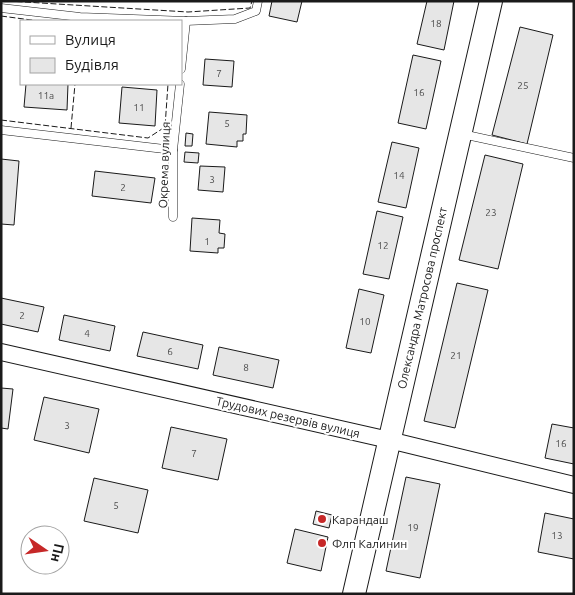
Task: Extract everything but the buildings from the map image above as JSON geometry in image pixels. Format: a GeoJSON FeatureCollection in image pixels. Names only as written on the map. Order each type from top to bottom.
{"type":"FeatureCollection","features":[{"type":"Feature","properties":{"kind":"main road","name":"Олександра Матросова проспект"},"geometry":{"type":"LineString","coordinates":[[354,594],[491,1]]}},
{"type":"Feature","properties":{"kind":"street","name":"Трудових резервів вулиця"},"geometry":{"type":"LineString","coordinates":[[1,352],[389,440],[574,485]]}},
{"type":"Feature","properties":{"kind":"lane"},"geometry":{"type":"LineString","coordinates":[[182,21],[235,19],[256,11],[258,1]]}},
{"type":"Feature","properties":{"kind":"lane"},"geometry":{"type":"LineString","coordinates":[[1,8],[80,17],[160,20]]}},
{"type":"Feature","properties":{"kind":"lane"},"geometry":{"type":"LineString","coordinates":[[182,59],[186,21]]}},
{"type":"Feature","properties":{"kind":"lane","name":"Окрема вулиця"},"geometry":{"type":"LineString","coordinates":[[173,217],[173,150],[180,85]]}},
{"type":"Feature","properties":{"kind":"lane"},"geometry":{"type":"LineString","coordinates":[[1,130],[173,150]]}},
{"type":"Feature","properties":{"kind":"lane"},"geometry":{"type":"LineString","coordinates":[[460,134],[574,158]]}},
{"type":"Feature","properties":{"kind":"fence"},"geometry":{"type":"LineString","coordinates":[[8,1],[188,12],[250,8],[252,1]]}},
{"type":"Feature","properties":{"kind":"fence"},"geometry":{"type":"LineString","coordinates":[[1,16],[31,20]]}},
{"type":"Feature","properties":{"kind":"fence"},"geometry":{"type":"LineString","coordinates":[[71,128],[75,85]]}},
{"type":"Feature","properties":{"kind":"fence"},"geometry":{"type":"LineString","coordinates":[[1,120],[148,138],[165,127],[168,85]]}},
{"type":"Feature","properties":{"kind":"place","name":"Карандаш"},"geometry":{"type":"Point","coordinates":[322,519]}},
{"type":"Feature","properties":{"kind":"place","name":"Флп Калинин"},"geometry":{"type":"Point","coordinates":[322,543]}}]}
